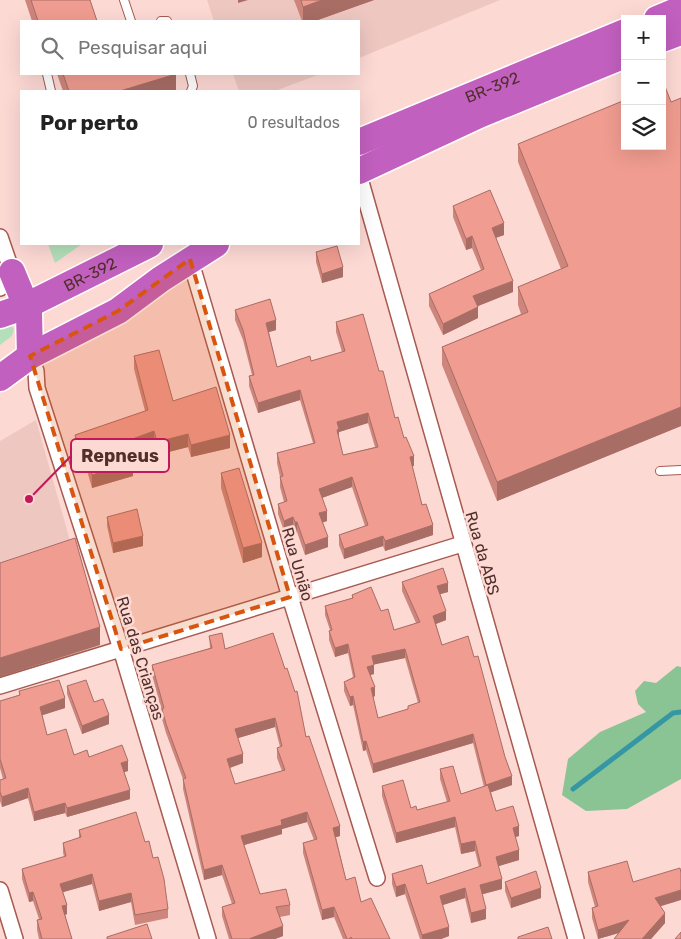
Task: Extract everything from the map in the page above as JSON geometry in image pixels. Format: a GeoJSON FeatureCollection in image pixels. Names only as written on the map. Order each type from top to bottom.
{"type":"FeatureCollection","features":[{"type":"Feature","properties":{"kind":"highway"},"geometry":{"type":"LineString","coordinates":[[666,15],[681,9]]}},
{"type":"Feature","properties":{"kind":"highway"},"geometry":{"type":"LineString","coordinates":[[666,38],[681,32]]}},
{"type":"Feature","properties":{"kind":"highway","name":"BR-392"},"geometry":{"type":"LineString","coordinates":[[360,142],[621,34]]}},
{"type":"Feature","properties":{"kind":"highway","name":"BR-392"},"geometry":{"type":"LineString","coordinates":[[360,170],[479,115],[621,56]]}},
{"type":"Feature","properties":{"kind":"highway","name":"BR-392"},"geometry":{"type":"LineString","coordinates":[[16,323],[57,289],[148,245]]}},
{"type":"Feature","properties":{"kind":"highway","name":"BR-392"},"geometry":{"type":"LineString","coordinates":[[0,315],[16,323],[118,311],[190,259],[214,245]]}},
{"type":"Feature","properties":{"kind":"highway","name":"BR-392"},"geometry":{"type":"LineString","coordinates":[[0,315],[16,323]]}},
{"type":"Feature","properties":{"kind":"street","name":"Rua da ABS"},"geometry":{"type":"LineString","coordinates":[[360,179],[462,544],[576,939]]}},
{"type":"Feature","properties":{"kind":"street"},"geometry":{"type":"LineString","coordinates":[[0,237],[16,323]]}},
{"type":"Feature","properties":{"kind":"street","name":"Rua União"},"geometry":{"type":"LineString","coordinates":[[190,259],[290,598],[378,878]]}},
{"type":"Feature","properties":{"kind":"street","name":"Rua das Crianças"},"geometry":{"type":"LineString","coordinates":[[16,323],[121,649],[208,939]]}},
{"type":"Feature","properties":{"kind":"street"},"geometry":{"type":"LineString","coordinates":[[0,686],[462,544]]}},
{"type":"Feature","properties":{"kind":"street"},"geometry":{"type":"LineString","coordinates":[[0,890],[15,939]]}},
{"type":"Feature","properties":{"kind":"lane"},"geometry":{"type":"LineString","coordinates":[[124,0],[131,20]]}},
{"type":"Feature","properties":{"kind":"lane"},"geometry":{"type":"LineString","coordinates":[[47,75],[51,90]]}},
{"type":"Feature","properties":{"kind":"lane"},"geometry":{"type":"LineString","coordinates":[[190,75],[193,86],[191,90]]}},
{"type":"Feature","properties":{"kind":"lane"},"geometry":{"type":"LineString","coordinates":[[660,470],[681,470]]}},
{"type":"Feature","properties":{"kind":"highlighted area"},"geometry":{"type":"Polygon","coordinates":[[[190,259],[290,597],[121,649],[30,356],[118,311],[190,259]]]}},
{"type":"Feature","properties":{"kind":"shaded area"},"geometry":{"type":"Polygon","coordinates":[[[207,0],[500,0],[360,58],[360,20],[214,20],[207,0]]]}},
{"type":"Feature","properties":{"kind":"shaded area"},"geometry":{"type":"Polygon","coordinates":[[[233,75],[317,75],[278,90],[239,90],[233,75]]]}},
{"type":"Feature","properties":{"kind":"shaded area"},"geometry":{"type":"Polygon","coordinates":[[[36,420],[100,647],[0,677],[0,441],[36,420]]]}},
{"type":"Feature","properties":{"kind":"green space"},"geometry":{"type":"Polygon","coordinates":[[[48,245],[81,245],[55,263],[48,245]]]}},
{"type":"Feature","properties":{"kind":"green space"},"geometry":{"type":"Polygon","coordinates":[[[0,323],[10,324],[14,329],[12,336],[0,345],[0,323]]]}},
{"type":"Feature","properties":{"kind":"green space"},"geometry":{"type":"Polygon","coordinates":[[[677,666],[681,667],[681,779],[627,809],[586,811],[562,795],[568,759],[600,732],[646,712],[638,704],[635,691],[644,681],[656,683],[677,666]]]}},
{"type":"Feature","properties":{"kind":"building"},"geometry":{"type":"Polygon","coordinates":[[[31,0],[90,0],[97,20],[38,20],[31,0]]]}},
{"type":"Feature","properties":{"kind":"building"},"geometry":{"type":"Polygon","coordinates":[[[301,0],[322,0],[303,7],[301,0]]]}},
{"type":"Feature","properties":{"kind":"building"},"geometry":{"type":"Polygon","coordinates":[[[63,75],[173,75],[123,90],[69,90],[63,75]]]}},
{"type":"Feature","properties":{"kind":"building"},"geometry":{"type":"Polygon","coordinates":[[[666,89],[671,102],[681,98],[681,407],[497,482],[442,347],[528,312],[518,287],[568,266],[518,144],[621,102],[621,150],[666,150],[666,89]]]}},
{"type":"Feature","properties":{"kind":"building"},"geometry":{"type":"Polygon","coordinates":[[[490,190],[504,223],[492,228],[513,281],[473,296],[478,307],[443,324],[429,294],[484,269],[472,236],[466,239],[453,206],[490,190]]]}},
{"type":"Feature","properties":{"kind":"building"},"geometry":{"type":"Polygon","coordinates":[[[337,246],[343,267],[322,274],[316,252],[337,246]]]}},
{"type":"Feature","properties":{"kind":"building"},"geometry":{"type":"Polygon","coordinates":[[[270,299],[276,320],[266,323],[277,367],[310,356],[311,361],[345,351],[336,322],[363,314],[379,371],[383,371],[395,418],[398,417],[404,438],[406,437],[414,456],[410,457],[422,505],[426,504],[433,525],[385,541],[383,536],[344,549],[339,535],[368,525],[352,477],[319,489],[327,511],[319,513],[328,537],[305,545],[297,522],[295,522],[293,517],[284,521],[278,504],[287,501],[280,477],[283,476],[277,453],[315,443],[300,390],[258,403],[249,376],[254,375],[243,330],[235,310],[270,299]],[[368,413],[337,422],[343,455],[378,447],[368,413]]]}},
{"type":"Feature","properties":{"kind":"building"},"geometry":{"type":"Polygon","coordinates":[[[159,350],[173,401],[216,387],[230,435],[191,445],[188,434],[157,442],[154,431],[127,441],[133,463],[92,475],[86,454],[81,456],[75,435],[148,410],[134,356],[159,350]]]}},
{"type":"Feature","properties":{"kind":"building"},"geometry":{"type":"Polygon","coordinates":[[[239,468],[262,543],[243,548],[221,473],[239,468]]]}},
{"type":"Feature","properties":{"kind":"building"},"geometry":{"type":"Polygon","coordinates":[[[137,509],[143,536],[113,543],[107,517],[137,509]]]}},
{"type":"Feature","properties":{"kind":"building"},"geometry":{"type":"Polygon","coordinates":[[[75,538],[100,627],[0,658],[0,563],[75,538]]]}},
{"type":"Feature","properties":{"kind":"building"},"geometry":{"type":"Polygon","coordinates":[[[443,568],[448,583],[437,586],[446,611],[433,616],[442,645],[468,636],[474,657],[478,656],[505,757],[512,776],[486,785],[473,734],[373,764],[366,741],[363,742],[353,696],[350,697],[344,682],[355,677],[348,644],[335,648],[329,631],[332,630],[325,606],[353,598],[352,595],[371,587],[381,611],[388,609],[394,630],[420,622],[402,582],[443,568]],[[405,649],[372,656],[374,665],[367,667],[375,687],[371,688],[378,718],[408,709],[408,706],[420,702],[405,649]]]}},
{"type":"Feature","properties":{"kind":"building"},"geometry":{"type":"Polygon","coordinates":[[[222,633],[225,649],[273,633],[285,669],[287,668],[295,692],[297,691],[306,737],[309,736],[340,826],[333,828],[346,880],[355,877],[361,902],[371,898],[390,939],[352,939],[351,937],[347,939],[334,907],[322,910],[303,843],[317,839],[307,812],[281,820],[282,825],[241,836],[260,894],[286,889],[290,905],[276,907],[283,926],[249,939],[232,939],[222,907],[235,903],[222,865],[204,870],[183,779],[186,778],[166,724],[162,709],[164,708],[152,665],[212,648],[209,636],[222,633]],[[275,718],[235,729],[243,754],[227,759],[235,784],[285,770],[277,748],[282,746],[275,718]]]}},
{"type":"Feature","properties":{"kind":"building"},"geometry":{"type":"Polygon","coordinates":[[[59,680],[65,698],[40,707],[47,735],[66,729],[74,755],[87,750],[89,757],[122,745],[128,761],[121,763],[130,790],[67,808],[65,803],[34,812],[28,788],[2,797],[0,792],[0,780],[6,778],[0,759],[0,701],[20,695],[19,691],[59,680]]]}},
{"type":"Feature","properties":{"kind":"building"},"geometry":{"type":"Polygon","coordinates":[[[86,680],[94,702],[103,699],[109,715],[82,726],[67,686],[86,680]]]}},
{"type":"Feature","properties":{"kind":"building"},"geometry":{"type":"Polygon","coordinates":[[[453,766],[461,794],[488,785],[496,811],[513,806],[519,826],[513,828],[519,850],[496,857],[502,879],[480,885],[486,909],[471,913],[465,888],[440,896],[449,927],[422,935],[405,884],[396,887],[392,874],[422,865],[427,884],[481,866],[475,841],[461,844],[455,817],[396,833],[382,786],[403,780],[411,808],[416,806],[417,810],[450,801],[440,769],[453,766]]]}},
{"type":"Feature","properties":{"kind":"building"},"geometry":{"type":"Polygon","coordinates":[[[136,812],[145,842],[149,841],[153,858],[158,857],[164,879],[168,909],[135,915],[131,893],[99,901],[92,874],[60,884],[67,905],[62,906],[72,939],[42,939],[37,920],[42,919],[33,892],[29,893],[22,869],[66,856],[63,843],[81,837],[79,830],[136,812]]]}},
{"type":"Feature","properties":{"kind":"building"},"geometry":{"type":"Polygon","coordinates":[[[627,861],[633,882],[680,868],[681,873],[681,890],[655,898],[665,913],[642,939],[614,939],[629,920],[598,930],[592,908],[598,906],[588,872],[627,861]]]}},
{"type":"Feature","properties":{"kind":"building"},"geometry":{"type":"Polygon","coordinates":[[[536,871],[541,888],[511,898],[505,882],[536,871]]]}},
{"type":"Feature","properties":{"kind":"building"},"geometry":{"type":"Polygon","coordinates":[[[147,924],[152,939],[107,939],[107,937],[147,924]]]}},
{"type":"Feature","properties":{"kind":"building"},"geometry":{"type":"Polygon","coordinates":[[[548,927],[552,939],[518,939],[518,937],[548,927]]]}},
{"type":"Feature","properties":{"kind":"building"},"geometry":{"type":"Polygon","coordinates":[[[681,932],[681,939],[675,939],[681,932]]]}},
{"type":"Feature","properties":{"kind":"waterway"},"geometry":{"type":"LineString","coordinates":[[573,789],[673,713],[681,712]]}},
{"type":"Feature","properties":{"kind":"place","name":"Repneus"},"geometry":{"type":"Point","coordinates":[29,499]}}]}
